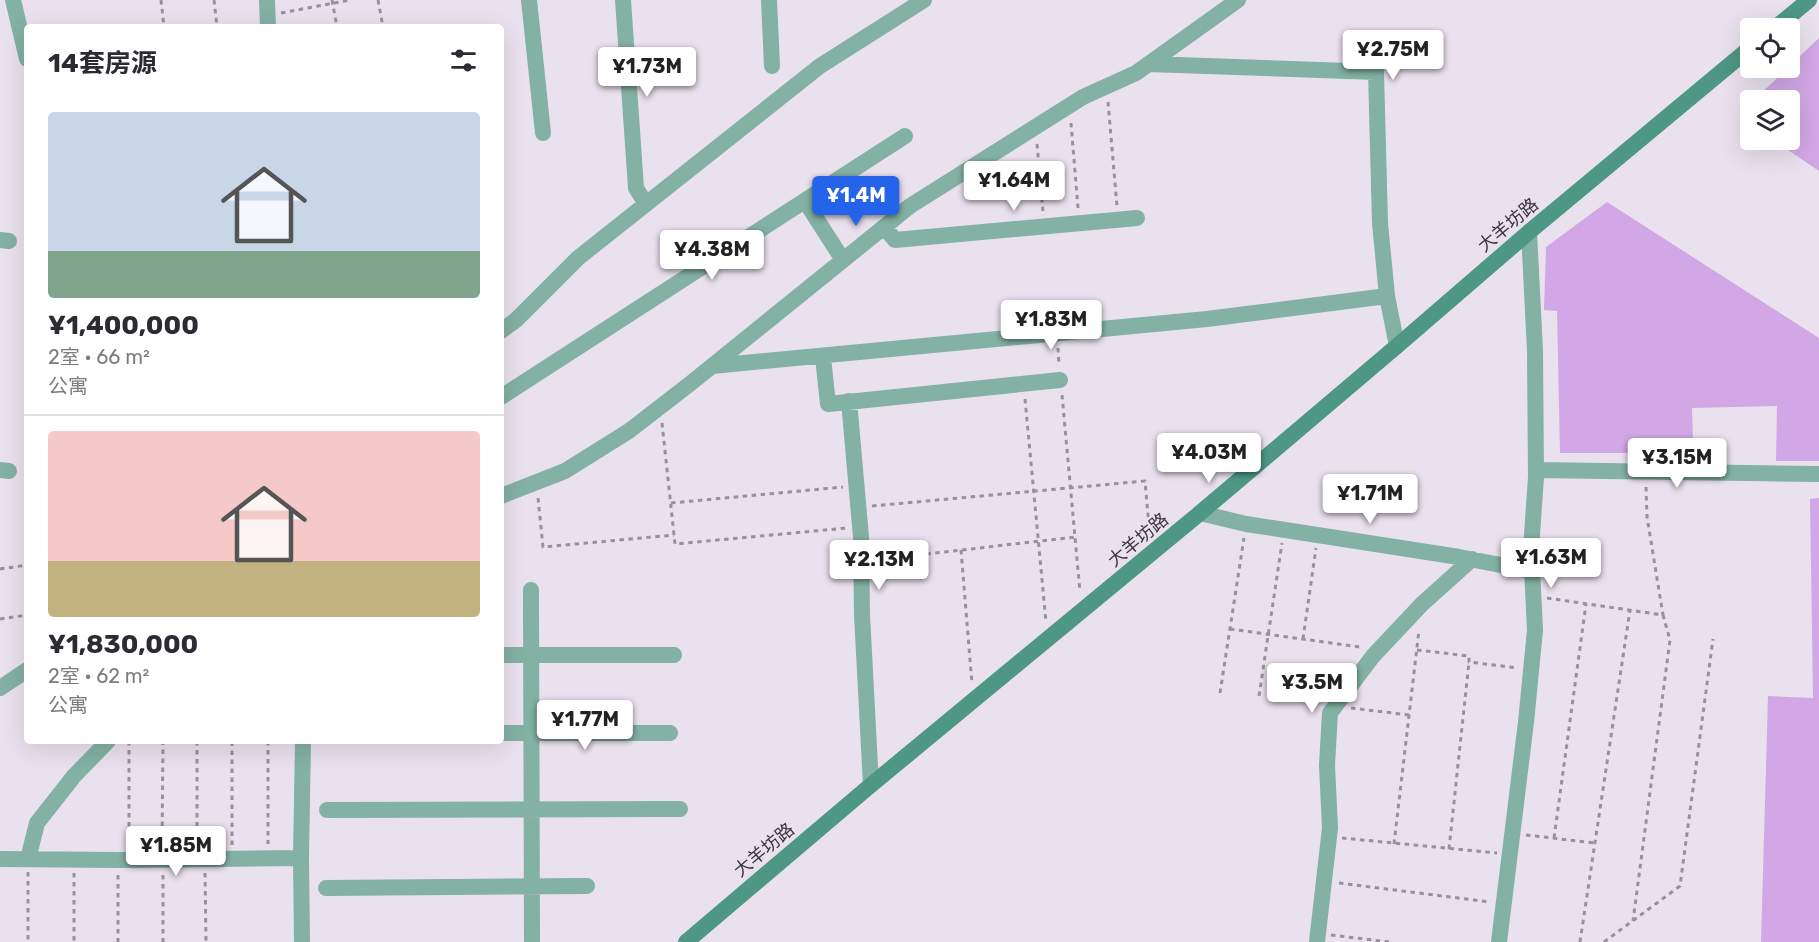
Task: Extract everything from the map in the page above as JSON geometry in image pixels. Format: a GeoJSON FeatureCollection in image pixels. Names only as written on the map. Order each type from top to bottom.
{"type":"FeatureCollection","features":[{"type":"Feature","properties":{"kind":"main road"},"geometry":{"type":"LineString","coordinates":[[1786,18],[1809,0]]}},
{"type":"Feature","properties":{"kind":"main road","name":"大羊坊路"},"geometry":{"type":"LineString","coordinates":[[686,942],[871,785],[1200,513],[1529,232],[1740,56]]}},
{"type":"Feature","properties":{"kind":"street"},"geometry":{"type":"LineString","coordinates":[[13,0],[24,46]]}},
{"type":"Feature","properties":{"kind":"street"},"geometry":{"type":"LineString","coordinates":[[529,0],[543,133]]}},
{"type":"Feature","properties":{"kind":"street"},"geometry":{"type":"LineString","coordinates":[[623,0],[636,188],[646,204]]}},
{"type":"Feature","properties":{"kind":"street"},"geometry":{"type":"LineString","coordinates":[[769,0],[772,66]]}},
{"type":"Feature","properties":{"kind":"street"},"geometry":{"type":"LineString","coordinates":[[504,329],[516,320],[578,258],[820,66],[924,0]]}},
{"type":"Feature","properties":{"kind":"street"},"geometry":{"type":"LineString","coordinates":[[504,495],[565,471],[629,430],[910,206],[1083,97],[1136,72],[1238,0]]}},
{"type":"Feature","properties":{"kind":"street"},"geometry":{"type":"LineString","coordinates":[[1148,64],[1376,72],[1380,222],[1387,296],[1397,346]]}},
{"type":"Feature","properties":{"kind":"street"},"geometry":{"type":"LineString","coordinates":[[504,395],[905,136]]}},
{"type":"Feature","properties":{"kind":"street"},"geometry":{"type":"LineString","coordinates":[[805,201],[843,260]]}},
{"type":"Feature","properties":{"kind":"street"},"geometry":{"type":"LineString","coordinates":[[884,227],[895,240],[1137,218]]}},
{"type":"Feature","properties":{"kind":"street"},"geometry":{"type":"LineString","coordinates":[[1498,942],[1513,833],[1535,630],[1531,549],[1536,470],[1535,351],[1529,232]]}},
{"type":"Feature","properties":{"kind":"street"},"geometry":{"type":"LineString","coordinates":[[712,366],[1208,319],[1387,296]]}},
{"type":"Feature","properties":{"kind":"street"},"geometry":{"type":"LineString","coordinates":[[823,357],[828,404],[1060,380]]}},
{"type":"Feature","properties":{"kind":"street"},"geometry":{"type":"LineString","coordinates":[[849,401],[859,507],[871,785]]}},
{"type":"Feature","properties":{"kind":"street"},"geometry":{"type":"LineString","coordinates":[[1536,470],[1819,474]]}},
{"type":"Feature","properties":{"kind":"street"},"geometry":{"type":"LineString","coordinates":[[1200,513],[1246,524],[1472,559],[1532,571]]}},
{"type":"Feature","properties":{"kind":"street"},"geometry":{"type":"LineString","coordinates":[[1318,938],[1330,828],[1327,765],[1330,713],[1380,650],[1422,604],[1472,559]]}},
{"type":"Feature","properties":{"kind":"street"},"geometry":{"type":"LineString","coordinates":[[531,590],[532,942]]}},
{"type":"Feature","properties":{"kind":"street"},"geometry":{"type":"LineString","coordinates":[[504,655],[674,655]]}},
{"type":"Feature","properties":{"kind":"street"},"geometry":{"type":"LineString","coordinates":[[0,688],[24,672]]}},
{"type":"Feature","properties":{"kind":"street"},"geometry":{"type":"LineString","coordinates":[[504,733],[670,733]]}},
{"type":"Feature","properties":{"kind":"street"},"geometry":{"type":"LineString","coordinates":[[28,859],[37,823],[74,776],[105,744]]}},
{"type":"Feature","properties":{"kind":"street"},"geometry":{"type":"LineString","coordinates":[[302,942],[303,744]]}},
{"type":"Feature","properties":{"kind":"street"},"geometry":{"type":"LineString","coordinates":[[327,810],[680,809]]}},
{"type":"Feature","properties":{"kind":"street"},"geometry":{"type":"LineString","coordinates":[[0,859],[301,858]]}},
{"type":"Feature","properties":{"kind":"street"},"geometry":{"type":"LineString","coordinates":[[326,888],[587,886]]}},
{"type":"Feature","properties":{"kind":"path"},"geometry":{"type":"LineString","coordinates":[[161,0],[164,24]]}},
{"type":"Feature","properties":{"kind":"path"},"geometry":{"type":"LineString","coordinates":[[214,0],[217,24]]}},
{"type":"Feature","properties":{"kind":"path"},"geometry":{"type":"LineString","coordinates":[[267,14],[350,0]]}},
{"type":"Feature","properties":{"kind":"path"},"geometry":{"type":"LineString","coordinates":[[378,0],[382,24]]}},
{"type":"Feature","properties":{"kind":"path"},"geometry":{"type":"LineString","coordinates":[[332,2],[336,24]]}},
{"type":"Feature","properties":{"kind":"path"},"geometry":{"type":"LineString","coordinates":[[1107,86],[1117,207]]}},
{"type":"Feature","properties":{"kind":"path"},"geometry":{"type":"LineString","coordinates":[[1069,106],[1078,208]]}},
{"type":"Feature","properties":{"kind":"path"},"geometry":{"type":"LineString","coordinates":[[1036,127],[1043,213]]}},
{"type":"Feature","properties":{"kind":"path"},"geometry":{"type":"LineString","coordinates":[[1057,333],[1082,612]]}},
{"type":"Feature","properties":{"kind":"path"},"geometry":{"type":"LineString","coordinates":[[1024,383],[1048,639]]}},
{"type":"Feature","properties":{"kind":"path"},"geometry":{"type":"LineString","coordinates":[[660,407],[675,544],[860,526]]}},
{"type":"Feature","properties":{"kind":"path"},"geometry":{"type":"LineString","coordinates":[[1633,921],[1670,640],[1663,615],[1647,518],[1646,472]]}},
{"type":"Feature","properties":{"kind":"path"},"geometry":{"type":"LineString","coordinates":[[859,507],[1145,481],[1151,554]]}},
{"type":"Feature","properties":{"kind":"path"},"geometry":{"type":"LineString","coordinates":[[537,482],[543,547],[674,535]]}},
{"type":"Feature","properties":{"kind":"path"},"geometry":{"type":"LineString","coordinates":[[671,503],[857,486]]}},
{"type":"Feature","properties":{"kind":"path"},"geometry":{"type":"LineString","coordinates":[[1220,693],[1246,524]]}},
{"type":"Feature","properties":{"kind":"path"},"geometry":{"type":"LineString","coordinates":[[1259,696],[1284,530]]}},
{"type":"Feature","properties":{"kind":"path"},"geometry":{"type":"LineString","coordinates":[[1303,639],[1318,535]]}},
{"type":"Feature","properties":{"kind":"path"},"geometry":{"type":"LineString","coordinates":[[861,569],[906,563],[918,555],[1075,537]]}},
{"type":"Feature","properties":{"kind":"path"},"geometry":{"type":"LineString","coordinates":[[962,550],[973,700]]}},
{"type":"Feature","properties":{"kind":"path"},"geometry":{"type":"LineString","coordinates":[[0,569],[24,565]]}},
{"type":"Feature","properties":{"kind":"path"},"geometry":{"type":"LineString","coordinates":[[1534,596],[1663,615]]}},
{"type":"Feature","properties":{"kind":"path"},"geometry":{"type":"LineString","coordinates":[[1394,844],[1422,604]]}},
{"type":"Feature","properties":{"kind":"path"},"geometry":{"type":"LineString","coordinates":[[1554,838],[1586,604]]}},
{"type":"Feature","properties":{"kind":"path"},"geometry":{"type":"LineString","coordinates":[[1580,942],[1630,610]]}},
{"type":"Feature","properties":{"kind":"path"},"geometry":{"type":"LineString","coordinates":[[0,619],[24,615]]}},
{"type":"Feature","properties":{"kind":"path"},"geometry":{"type":"LineString","coordinates":[[1230,629],[1380,650]]}},
{"type":"Feature","properties":{"kind":"path"},"geometry":{"type":"LineString","coordinates":[[1604,942],[1680,886],[1713,639]]}},
{"type":"Feature","properties":{"kind":"path"},"geometry":{"type":"LineString","coordinates":[[1416,650],[1469,657],[1449,849]]}},
{"type":"Feature","properties":{"kind":"path"},"geometry":{"type":"LineString","coordinates":[[1469,662],[1531,670]]}},
{"type":"Feature","properties":{"kind":"path"},"geometry":{"type":"LineString","coordinates":[[1335,706],[1409,716]]}},
{"type":"Feature","properties":{"kind":"path"},"geometry":{"type":"LineString","coordinates":[[118,942],[129,744]]}},
{"type":"Feature","properties":{"kind":"path"},"geometry":{"type":"LineString","coordinates":[[163,744],[164,942]]}},
{"type":"Feature","properties":{"kind":"path"},"geometry":{"type":"LineString","coordinates":[[196,744],[200,859],[206,942]]}},
{"type":"Feature","properties":{"kind":"path"},"geometry":{"type":"LineString","coordinates":[[231,858],[232,744]]}},
{"type":"Feature","properties":{"kind":"path"},"geometry":{"type":"LineString","coordinates":[[268,744],[268,858]]}},
{"type":"Feature","properties":{"kind":"path"},"geometry":{"type":"LineString","coordinates":[[1513,833],[1595,843]]}},
{"type":"Feature","properties":{"kind":"path"},"geometry":{"type":"LineString","coordinates":[[1329,837],[1510,855]]}},
{"type":"Feature","properties":{"kind":"path"},"geometry":{"type":"LineString","coordinates":[[28,859],[28,942]]}},
{"type":"Feature","properties":{"kind":"path"},"geometry":{"type":"LineString","coordinates":[[74,859],[74,942]]}},
{"type":"Feature","properties":{"kind":"path"},"geometry":{"type":"LineString","coordinates":[[1324,881],[1504,903]]}},
{"type":"Feature","properties":{"kind":"path"},"geometry":{"type":"LineString","coordinates":[[1318,938],[1389,942]]}},
{"type":"Feature","properties":{"kind":"shaded area"},"geometry":{"type":"Polygon","coordinates":[[[1819,38],[1819,171],[1788,150],[1800,150],[1800,90],[1764,90],[1777,78],[1800,78],[1800,56],[1819,38]]]}},
{"type":"Feature","properties":{"kind":"shaded area"},"geometry":{"type":"Polygon","coordinates":[[[1607,202],[1819,338],[1819,461],[1776,461],[1777,406],[1692,408],[1693,440],[1669,440],[1668,453],[1560,453],[1557,311],[1544,310],[1546,247],[1607,202]]]}},
{"type":"Feature","properties":{"kind":"shaded area"},"geometry":{"type":"Polygon","coordinates":[[[1819,498],[1819,942],[1761,942],[1768,696],[1813,698],[1810,499],[1819,498]]]}}]}
